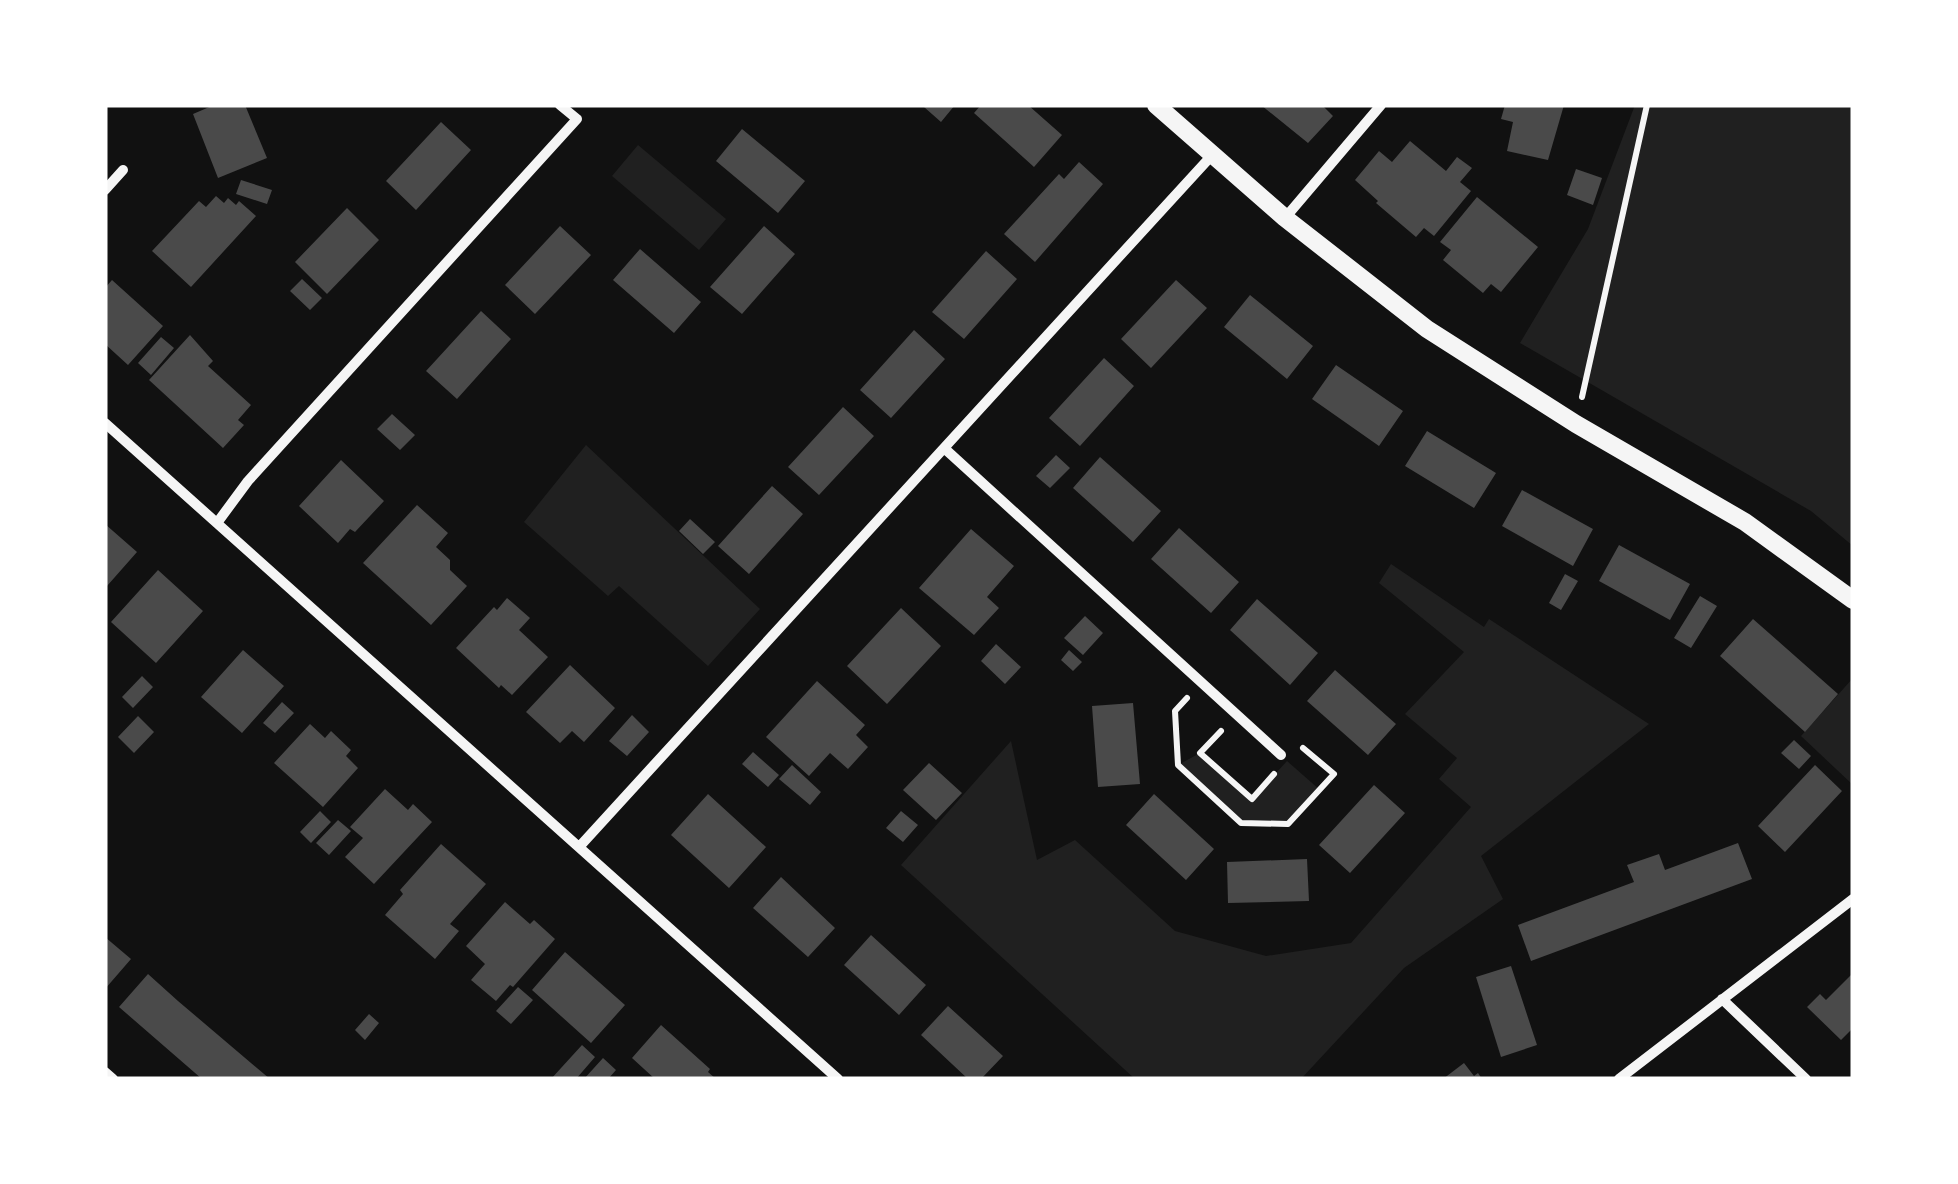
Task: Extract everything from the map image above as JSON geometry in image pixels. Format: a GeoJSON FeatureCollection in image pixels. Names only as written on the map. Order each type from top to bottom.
{"type":"FeatureCollection","features":[{"type":"Feature","properties":{"kind":"street"},"geometry":{"type":"LineString","coordinates":[[218,523],[248,481],[576,119],[560,105]]}},
{"type":"Feature","properties":{"kind":"street"},"geometry":{"type":"LineString","coordinates":[[1156,105],[1285,218],[1427,329],[1576,424],[1745,522],[1853,600]]}},
{"type":"Feature","properties":{"kind":"street"},"geometry":{"type":"LineString","coordinates":[[1285,218],[1380,105]]}},
{"type":"Feature","properties":{"kind":"street"},"geometry":{"type":"LineString","coordinates":[[579,848],[1212,154]]}},
{"type":"Feature","properties":{"kind":"street"},"geometry":{"type":"LineString","coordinates":[[105,190],[123,170]]}},
{"type":"Feature","properties":{"kind":"street"},"geometry":{"type":"LineString","coordinates":[[105,422],[838,1079]]}},
{"type":"Feature","properties":{"kind":"street"},"geometry":{"type":"LineString","coordinates":[[944,448],[1284,758]]}},
{"type":"Feature","properties":{"kind":"street"},"geometry":{"type":"LineString","coordinates":[[1618,1079],[1853,899]]}},
{"type":"Feature","properties":{"kind":"street"},"geometry":{"type":"LineString","coordinates":[[1722,999],[1806,1079]]}},
{"type":"Feature","properties":{"kind":"street"},"geometry":{"type":"LineString","coordinates":[[105,1072],[114,1079]]}},
{"type":"Feature","properties":{"kind":"path"},"geometry":{"type":"LineString","coordinates":[[1576,424],[1647,105]]}},
{"type":"Feature","properties":{"kind":"path"},"geometry":{"type":"LineString","coordinates":[[1201,682],[1175,711],[1178,765],[1241,823],[1288,824],[1334,774],[1301,746],[1294,753]]}},
{"type":"Feature","properties":{"kind":"path"},"geometry":{"type":"LineString","coordinates":[[1236,714],[1200,753],[1252,799],[1284,758]]}},
{"type":"Feature","properties":{"kind":"shaded area"},"geometry":{"type":"Polygon","coordinates":[[[1635,105],[1853,105],[1853,546],[1811,511],[1520,343],[1588,229],[1635,105]]]}},
{"type":"Feature","properties":{"kind":"shaded area"},"geometry":{"type":"Polygon","coordinates":[[[638,145],[726,219],[699,250],[612,176],[638,145]]]}},
{"type":"Feature","properties":{"kind":"shaded area"},"geometry":{"type":"Polygon","coordinates":[[[586,445],[760,609],[708,666],[619,586],[608,596],[524,522],[586,445]]]}},
{"type":"Feature","properties":{"kind":"shaded area"},"geometry":{"type":"Polygon","coordinates":[[[1391,564],[1484,627],[1489,619],[1649,724],[1481,856],[1503,899],[1404,968],[1301,1079],[1135,1079],[901,865],[1011,741],[1037,860],[1075,840],[1175,931],[1266,956],[1351,943],[1471,807],[1439,779],[1457,758],[1405,714],[1464,652],[1379,583],[1391,564]]]}},
{"type":"Feature","properties":{"kind":"shaded area"},"geometry":{"type":"Polygon","coordinates":[[[1853,678],[1853,785],[1801,736],[1853,678]]]}},
{"type":"Feature","properties":{"kind":"shaded area"},"geometry":{"type":"Polygon","coordinates":[[[1200,753],[1252,799],[1287,761],[1320,790],[1288,824],[1241,823],[1178,765],[1200,753]]]}},
{"type":"Feature","properties":{"kind":"building"},"geometry":{"type":"Polygon","coordinates":[[[214,105],[245,105],[267,158],[218,178],[193,114],[214,105]]]}},
{"type":"Feature","properties":{"kind":"building"},"geometry":{"type":"Polygon","coordinates":[[[926,105],[955,105],[941,122],[926,105]]]}},
{"type":"Feature","properties":{"kind":"building"},"geometry":{"type":"Polygon","coordinates":[[[981,105],[1028,105],[1062,135],[1034,167],[974,113],[981,105]]]}},
{"type":"Feature","properties":{"kind":"building"},"geometry":{"type":"Polygon","coordinates":[[[1261,105],[1322,105],[1333,116],[1308,143],[1261,105]]]}},
{"type":"Feature","properties":{"kind":"building"},"geometry":{"type":"Polygon","coordinates":[[[1505,105],[1564,105],[1548,160],[1507,151],[1513,122],[1501,119],[1505,105]]]}},
{"type":"Feature","properties":{"kind":"building"},"geometry":{"type":"Polygon","coordinates":[[[441,122],[471,150],[416,210],[386,181],[441,122]]]}},
{"type":"Feature","properties":{"kind":"building"},"geometry":{"type":"Polygon","coordinates":[[[742,129],[805,181],[778,213],[716,161],[742,129]]]}},
{"type":"Feature","properties":{"kind":"building"},"geometry":{"type":"Polygon","coordinates":[[[1410,141],[1446,171],[1457,157],[1472,168],[1460,182],[1471,191],[1434,236],[1424,228],[1416,237],[1355,180],[1379,151],[1392,162],[1410,141]]]}},
{"type":"Feature","properties":{"kind":"building"},"geometry":{"type":"Polygon","coordinates":[[[1079,162],[1103,184],[1035,262],[1004,234],[1059,174],[1064,179],[1079,162]]]}},
{"type":"Feature","properties":{"kind":"building"},"geometry":{"type":"Polygon","coordinates":[[[1576,169],[1602,178],[1593,205],[1567,195],[1576,169]]]}},
{"type":"Feature","properties":{"kind":"building"},"geometry":{"type":"Polygon","coordinates":[[[241,180],[272,190],[267,204],[236,194],[241,180]]]}},
{"type":"Feature","properties":{"kind":"building"},"geometry":{"type":"Polygon","coordinates":[[[216,196],[224,203],[228,198],[236,205],[239,201],[256,216],[191,287],[152,251],[199,201],[206,207],[216,196]]]}},
{"type":"Feature","properties":{"kind":"building"},"geometry":{"type":"Polygon","coordinates":[[[1477,197],[1538,247],[1501,292],[1491,284],[1483,293],[1443,260],[1451,250],[1440,242],[1477,197]]]}},
{"type":"Feature","properties":{"kind":"building"},"geometry":{"type":"Polygon","coordinates":[[[347,208],[379,240],[327,294],[295,262],[347,208]]]}},
{"type":"Feature","properties":{"kind":"building"},"geometry":{"type":"Polygon","coordinates":[[[560,226],[591,255],[535,314],[505,285],[560,226]]]}},
{"type":"Feature","properties":{"kind":"building"},"geometry":{"type":"Polygon","coordinates":[[[764,226],[795,254],[742,314],[710,287],[764,226]]]}},
{"type":"Feature","properties":{"kind":"building"},"geometry":{"type":"Polygon","coordinates":[[[640,249],[701,302],[674,333],[613,280],[640,249]]]}},
{"type":"Feature","properties":{"kind":"building"},"geometry":{"type":"Polygon","coordinates":[[[986,251],[1017,279],[964,339],[932,312],[986,251]]]}},
{"type":"Feature","properties":{"kind":"building"},"geometry":{"type":"Polygon","coordinates":[[[302,279],[322,298],[310,310],[290,291],[302,279]]]}},
{"type":"Feature","properties":{"kind":"building"},"geometry":{"type":"Polygon","coordinates":[[[112,280],[163,326],[128,365],[105,344],[105,288],[112,280]]]}},
{"type":"Feature","properties":{"kind":"building"},"geometry":{"type":"Polygon","coordinates":[[[1176,280],[1207,308],[1151,368],[1121,339],[1176,280]]]}},
{"type":"Feature","properties":{"kind":"building"},"geometry":{"type":"Polygon","coordinates":[[[1250,295],[1313,346],[1287,379],[1224,327],[1250,295]]]}},
{"type":"Feature","properties":{"kind":"building"},"geometry":{"type":"Polygon","coordinates":[[[481,311],[511,339],[457,399],[426,371],[481,311]]]}},
{"type":"Feature","properties":{"kind":"building"},"geometry":{"type":"Polygon","coordinates":[[[914,330],[945,359],[891,418],[860,390],[914,330]]]}},
{"type":"Feature","properties":{"kind":"building"},"geometry":{"type":"Polygon","coordinates":[[[190,335],[213,361],[208,366],[251,405],[238,420],[244,425],[223,448],[149,380],[190,335]]]}},
{"type":"Feature","properties":{"kind":"building"},"geometry":{"type":"Polygon","coordinates":[[[161,337],[174,348],[151,375],[138,363],[161,337]]]}},
{"type":"Feature","properties":{"kind":"building"},"geometry":{"type":"Polygon","coordinates":[[[1104,358],[1134,386],[1080,446],[1049,418],[1104,358]]]}},
{"type":"Feature","properties":{"kind":"building"},"geometry":{"type":"Polygon","coordinates":[[[1336,365],[1403,411],[1379,446],[1312,399],[1336,365]]]}},
{"type":"Feature","properties":{"kind":"building"},"geometry":{"type":"Polygon","coordinates":[[[843,407],[874,436],[819,495],[788,467],[843,407]]]}},
{"type":"Feature","properties":{"kind":"building"},"geometry":{"type":"Polygon","coordinates":[[[392,414],[415,435],[400,450],[377,429],[392,414]]]}},
{"type":"Feature","properties":{"kind":"building"},"geometry":{"type":"Polygon","coordinates":[[[1427,431],[1496,473],[1474,508],[1405,466],[1427,431]]]}},
{"type":"Feature","properties":{"kind":"building"},"geometry":{"type":"Polygon","coordinates":[[[1056,455],[1070,468],[1050,488],[1036,476],[1056,455]]]}},
{"type":"Feature","properties":{"kind":"building"},"geometry":{"type":"Polygon","coordinates":[[[1100,457],[1161,511],[1133,542],[1073,488],[1100,457]]]}},
{"type":"Feature","properties":{"kind":"building"},"geometry":{"type":"Polygon","coordinates":[[[341,460],[384,501],[355,532],[350,529],[338,543],[299,506],[341,460]]]}},
{"type":"Feature","properties":{"kind":"building"},"geometry":{"type":"Polygon","coordinates":[[[772,486],[803,514],[749,574],[718,546],[772,486]]]}},
{"type":"Feature","properties":{"kind":"building"},"geometry":{"type":"Polygon","coordinates":[[[1522,490],[1593,529],[1573,566],[1502,526],[1522,490]]]}},
{"type":"Feature","properties":{"kind":"building"},"geometry":{"type":"Polygon","coordinates":[[[417,505],[448,533],[436,547],[450,560],[450,570],[467,586],[431,625],[363,563],[417,505]]]}},
{"type":"Feature","properties":{"kind":"building"},"geometry":{"type":"Polygon","coordinates":[[[690,519],[715,542],[703,554],[679,531],[690,519]]]}},
{"type":"Feature","properties":{"kind":"building"},"geometry":{"type":"Polygon","coordinates":[[[105,524],[137,552],[107,586],[105,584],[105,524]]]}},
{"type":"Feature","properties":{"kind":"building"},"geometry":{"type":"Polygon","coordinates":[[[1179,528],[1239,582],[1211,613],[1151,559],[1179,528]]]}},
{"type":"Feature","properties":{"kind":"building"},"geometry":{"type":"Polygon","coordinates":[[[971,529],[1014,566],[987,597],[999,608],[974,635],[919,588],[971,529]]]}},
{"type":"Feature","properties":{"kind":"building"},"geometry":{"type":"Polygon","coordinates":[[[1619,545],[1690,584],[1670,620],[1599,581],[1619,545]]]}},
{"type":"Feature","properties":{"kind":"building"},"geometry":{"type":"Polygon","coordinates":[[[158,570],[203,611],[156,663],[111,622],[158,570]]]}},
{"type":"Feature","properties":{"kind":"building"},"geometry":{"type":"Polygon","coordinates":[[[1565,574],[1578,581],[1561,610],[1549,603],[1565,574]]]}},
{"type":"Feature","properties":{"kind":"building"},"geometry":{"type":"Polygon","coordinates":[[[1700,596],[1717,606],[1691,648],[1674,638],[1700,596]]]}},
{"type":"Feature","properties":{"kind":"building"},"geometry":{"type":"Polygon","coordinates":[[[507,598],[530,618],[519,630],[548,657],[512,695],[456,648],[507,598]]]}},
{"type":"Feature","properties":{"kind":"building"},"geometry":{"type":"Polygon","coordinates":[[[1257,599],[1318,653],[1290,685],[1230,630],[1257,599]]]}},
{"type":"Feature","properties":{"kind":"building"},"geometry":{"type":"Polygon","coordinates":[[[901,608],[941,646],[887,704],[847,666],[901,608]]]}},
{"type":"Feature","properties":{"kind":"building"},"geometry":{"type":"Polygon","coordinates":[[[1085,616],[1103,633],[1083,655],[1064,638],[1085,616]]]}},
{"type":"Feature","properties":{"kind":"building"},"geometry":{"type":"Polygon","coordinates":[[[1753,619],[1838,694],[1805,732],[1720,656],[1753,619]]]}},
{"type":"Feature","properties":{"kind":"building"},"geometry":{"type":"Polygon","coordinates":[[[996,644],[1021,667],[1005,684],[981,661],[996,644]]]}},
{"type":"Feature","properties":{"kind":"building"},"geometry":{"type":"Polygon","coordinates":[[[243,650],[284,686],[242,733],[201,697],[243,650]]]}},
{"type":"Feature","properties":{"kind":"building"},"geometry":{"type":"Polygon","coordinates":[[[1069,650],[1082,662],[1073,671],[1061,660],[1069,650]]]}},
{"type":"Feature","properties":{"kind":"building"},"geometry":{"type":"Polygon","coordinates":[[[570,665],[615,708],[584,742],[572,731],[560,743],[526,712],[570,665]]]}},
{"type":"Feature","properties":{"kind":"building"},"geometry":{"type":"Polygon","coordinates":[[[1335,670],[1396,724],[1368,755],[1307,701],[1335,670]]]}},
{"type":"Feature","properties":{"kind":"building"},"geometry":{"type":"Polygon","coordinates":[[[142,676],[153,687],[133,708],[122,697],[142,676]]]}},
{"type":"Feature","properties":{"kind":"building"},"geometry":{"type":"Polygon","coordinates":[[[817,681],[865,725],[856,735],[868,747],[848,769],[830,753],[809,776],[766,737],[817,681]]]}},
{"type":"Feature","properties":{"kind":"building"},"geometry":{"type":"Polygon","coordinates":[[[282,702],[294,713],[275,733],[263,723],[282,702]]]}},
{"type":"Feature","properties":{"kind":"building"},"geometry":{"type":"Polygon","coordinates":[[[1133,703],[1140,784],[1098,787],[1092,706],[1133,703]]]}},
{"type":"Feature","properties":{"kind":"building"},"geometry":{"type":"Polygon","coordinates":[[[632,715],[649,732],[627,756],[609,741],[632,715]]]}},
{"type":"Feature","properties":{"kind":"building"},"geometry":{"type":"Polygon","coordinates":[[[138,716],[154,732],[134,753],[118,737],[138,716]]]}},
{"type":"Feature","properties":{"kind":"building"},"geometry":{"type":"Polygon","coordinates":[[[310,724],[325,738],[331,731],[351,750],[346,756],[358,768],[323,807],[274,763],[310,724]]]}},
{"type":"Feature","properties":{"kind":"building"},"geometry":{"type":"Polygon","coordinates":[[[1794,740],[1811,756],[1799,769],[1781,753],[1794,740]]]}},
{"type":"Feature","properties":{"kind":"building"},"geometry":{"type":"Polygon","coordinates":[[[753,752],[779,775],[768,787],[742,764],[753,752]]]}},
{"type":"Feature","properties":{"kind":"building"},"geometry":{"type":"Polygon","coordinates":[[[929,763],[962,793],[936,820],[903,790],[929,763]]]}},
{"type":"Feature","properties":{"kind":"building"},"geometry":{"type":"Polygon","coordinates":[[[792,765],[821,792],[810,805],[779,779],[792,765]]]}},
{"type":"Feature","properties":{"kind":"building"},"geometry":{"type":"Polygon","coordinates":[[[1815,765],[1842,791],[1785,852],[1758,826],[1815,765]]]}},
{"type":"Feature","properties":{"kind":"building"},"geometry":{"type":"Polygon","coordinates":[[[1374,785],[1405,813],[1350,873],[1319,845],[1374,785]]]}},
{"type":"Feature","properties":{"kind":"building"},"geometry":{"type":"Polygon","coordinates":[[[385,789],[408,810],[413,804],[432,822],[374,884],[345,857],[363,838],[350,827],[385,789]]]}},
{"type":"Feature","properties":{"kind":"building"},"geometry":{"type":"Polygon","coordinates":[[[708,794],[766,847],[729,888],[671,835],[708,794]]]}},
{"type":"Feature","properties":{"kind":"building"},"geometry":{"type":"Polygon","coordinates":[[[1154,794],[1214,849],[1186,880],[1126,825],[1154,794]]]}},
{"type":"Feature","properties":{"kind":"building"},"geometry":{"type":"Polygon","coordinates":[[[320,811],[331,822],[311,843],[300,832],[320,811]]]}},
{"type":"Feature","properties":{"kind":"building"},"geometry":{"type":"Polygon","coordinates":[[[901,811],[918,825],[903,842],[886,828],[901,811]]]}},
{"type":"Feature","properties":{"kind":"building"},"geometry":{"type":"Polygon","coordinates":[[[338,820],[351,831],[329,855],[316,843],[338,820]]]}},
{"type":"Feature","properties":{"kind":"building"},"geometry":{"type":"Polygon","coordinates":[[[1738,843],[1752,879],[1531,961],[1518,925],[1634,882],[1627,865],[1659,854],[1665,870],[1738,843]]]}},
{"type":"Feature","properties":{"kind":"building"},"geometry":{"type":"Polygon","coordinates":[[[441,844],[486,884],[450,924],[459,931],[435,959],[385,915],[403,894],[400,890],[441,844]]]}},
{"type":"Feature","properties":{"kind":"building"},"geometry":{"type":"Polygon","coordinates":[[[1307,859],[1309,901],[1228,903],[1227,862],[1307,859]]]}},
{"type":"Feature","properties":{"kind":"building"},"geometry":{"type":"Polygon","coordinates":[[[781,877],[835,928],[808,957],[753,908],[781,877]]]}},
{"type":"Feature","properties":{"kind":"building"},"geometry":{"type":"Polygon","coordinates":[[[505,902],[555,939],[496,1001],[471,980],[485,964],[466,946],[505,902]]]}},
{"type":"Feature","properties":{"kind":"building"},"geometry":{"type":"Polygon","coordinates":[[[871,935],[926,985],[899,1015],[844,965],[871,935]]]}},
{"type":"Feature","properties":{"kind":"building"},"geometry":{"type":"Polygon","coordinates":[[[105,937],[131,959],[105,989],[105,937]]]}},
{"type":"Feature","properties":{"kind":"building"},"geometry":{"type":"Polygon","coordinates":[[[565,952],[625,1005],[591,1043],[532,990],[565,952]]]}},
{"type":"Feature","properties":{"kind":"building"},"geometry":{"type":"Polygon","coordinates":[[[1511,966],[1537,1045],[1501,1057],[1476,977],[1511,966]]]}},
{"type":"Feature","properties":{"kind":"building"},"geometry":{"type":"Polygon","coordinates":[[[1853,973],[1853,1028],[1841,1040],[1807,1007],[1820,994],[1826,1000],[1853,973]]]}},
{"type":"Feature","properties":{"kind":"building"},"geometry":{"type":"Polygon","coordinates":[[[148,974],[270,1079],[202,1079],[119,1007],[148,974]]]}},
{"type":"Feature","properties":{"kind":"building"},"geometry":{"type":"Polygon","coordinates":[[[518,987],[533,1000],[511,1024],[496,1011],[518,987]]]}},
{"type":"Feature","properties":{"kind":"building"},"geometry":{"type":"Polygon","coordinates":[[[948,1006],[1003,1056],[981,1079],[968,1079],[921,1035],[948,1006]]]}},
{"type":"Feature","properties":{"kind":"building"},"geometry":{"type":"Polygon","coordinates":[[[369,1014],[379,1023],[365,1040],[355,1030],[369,1014]]]}},
{"type":"Feature","properties":{"kind":"building"},"geometry":{"type":"Polygon","coordinates":[[[661,1025],[716,1079],[655,1079],[632,1058],[661,1025]]]}},
{"type":"Feature","properties":{"kind":"building"},"geometry":{"type":"Polygon","coordinates":[[[582,1045],[595,1057],[576,1079],[551,1079],[582,1045]]]}},
{"type":"Feature","properties":{"kind":"building"},"geometry":{"type":"Polygon","coordinates":[[[603,1058],[616,1070],[608,1079],[584,1079],[603,1058]]]}},
{"type":"Feature","properties":{"kind":"building"},"geometry":{"type":"Polygon","coordinates":[[[1464,1063],[1474,1076],[1478,1073],[1482,1079],[1443,1079],[1464,1063]]]}}]}
